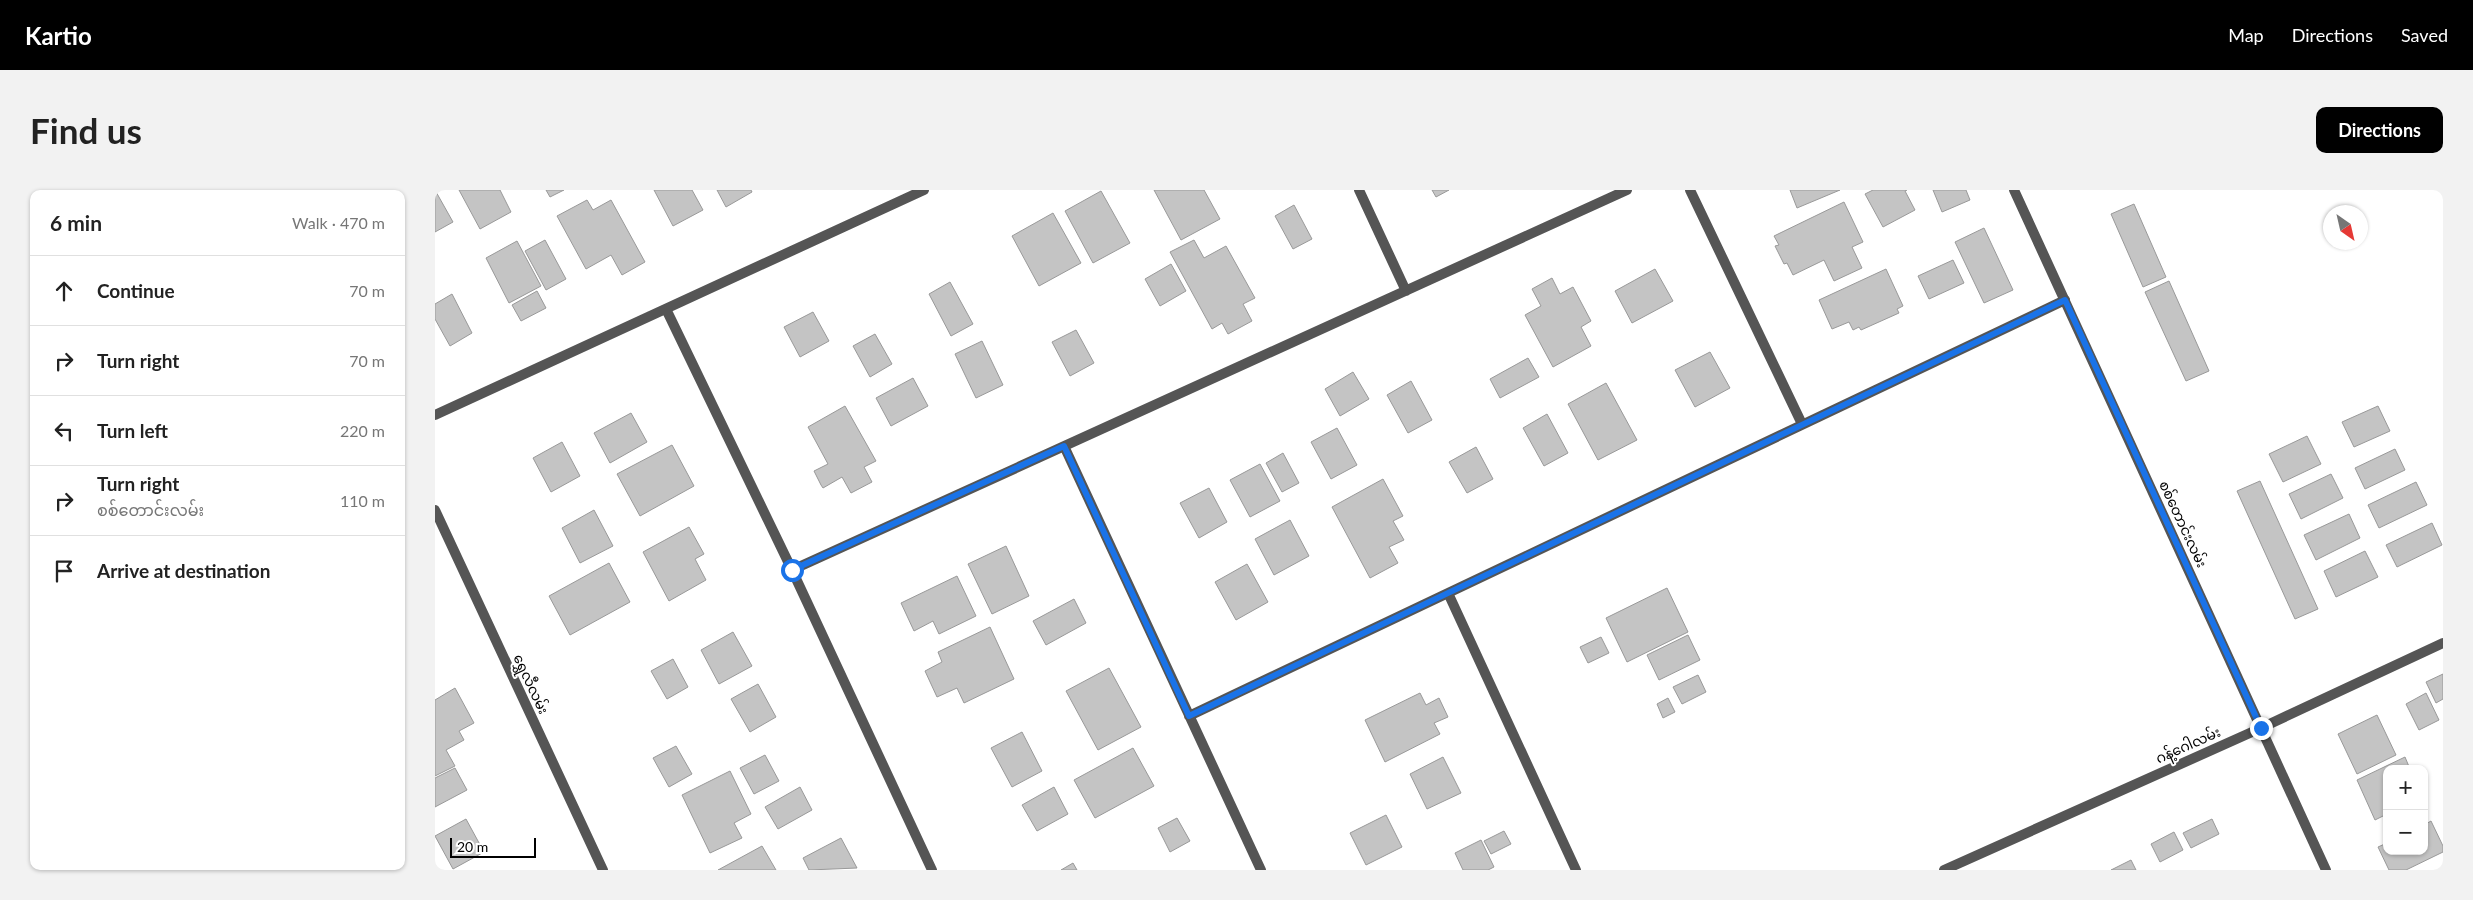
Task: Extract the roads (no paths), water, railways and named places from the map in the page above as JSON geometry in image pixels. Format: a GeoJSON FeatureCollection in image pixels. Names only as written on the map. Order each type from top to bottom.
{"type":"FeatureCollection","features":[{"type":"Feature","properties":{"kind":"street"},"geometry":{"type":"LineString","coordinates":[[435,415],[924,190]]}},
{"type":"Feature","properties":{"kind":"street"},"geometry":{"type":"LineString","coordinates":[[1359,190],[1406,291]]}},
{"type":"Feature","properties":{"kind":"street"},"geometry":{"type":"LineString","coordinates":[[792,570],[1627,190]]}},
{"type":"Feature","properties":{"kind":"street"},"geometry":{"type":"LineString","coordinates":[[1690,190],[1802,424]]}},
{"type":"Feature","properties":{"kind":"street","name":"စစ်တောင်းလမ်း"},"geometry":{"type":"LineString","coordinates":[[2014,190],[2327,870]]}},
{"type":"Feature","properties":{"kind":"street"},"geometry":{"type":"LineString","coordinates":[[1189,716],[2065,300]]}},
{"type":"Feature","properties":{"kind":"street"},"geometry":{"type":"LineString","coordinates":[[666,309],[792,570],[932,870]]}},
{"type":"Feature","properties":{"kind":"street"},"geometry":{"type":"LineString","coordinates":[[1064,446],[1261,870]]}},
{"type":"Feature","properties":{"kind":"street","name":"ရွှေလီလမ်း"},"geometry":{"type":"LineString","coordinates":[[435,510],[603,870]]}},
{"type":"Feature","properties":{"kind":"street"},"geometry":{"type":"LineString","coordinates":[[1448,593],[1576,870]]}},
{"type":"Feature","properties":{"kind":"street","name":"ဂန့်ဂေါလမ်း"},"geometry":{"type":"LineString","coordinates":[[1943,870],[2261,728],[2443,643]]}}]}
